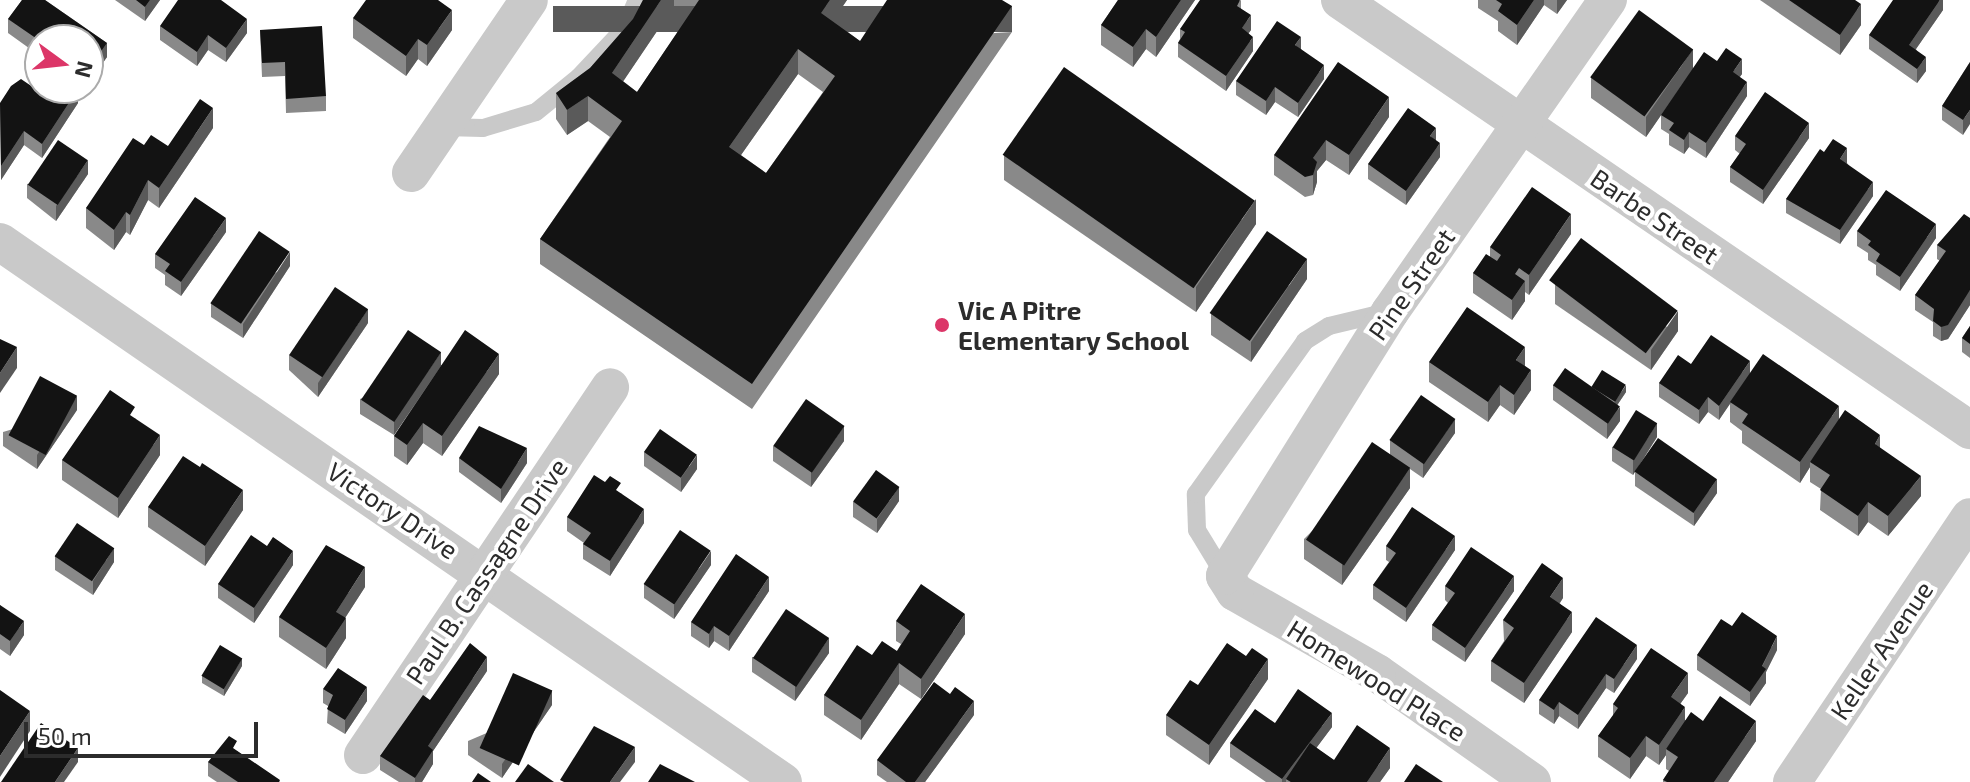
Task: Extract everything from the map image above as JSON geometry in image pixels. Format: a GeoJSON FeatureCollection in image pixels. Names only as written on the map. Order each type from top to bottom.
{"type":"FeatureCollection","features":[{"type":"Feature","properties":{"kind":"street"},"geometry":{"type":"LineString","coordinates":[[411,173],[529,0]]}},
{"type":"Feature","properties":{"kind":"street","name":"Barbe Street"},"geometry":{"type":"LineString","coordinates":[[1340,0],[1970,430]]}},
{"type":"Feature","properties":{"kind":"street","name":"Pine Street"},"geometry":{"type":"LineString","coordinates":[[1225,576],[1390,312],[1608,0]]}},
{"type":"Feature","properties":{"kind":"street","name":"Victory Drive"},"geometry":{"type":"LineString","coordinates":[[0,242],[783,782]]}},
{"type":"Feature","properties":{"kind":"street","name":"Paul B. Cassagne Drive"},"geometry":{"type":"LineString","coordinates":[[363,755],[610,387]]}},
{"type":"Feature","properties":{"kind":"street","name":"Keller Avenue"},"geometry":{"type":"LineString","coordinates":[[1792,782],[1970,517]]}},
{"type":"Feature","properties":{"kind":"street","name":"Homewood Place"},"geometry":{"type":"LineString","coordinates":[[1225,576],[1235,592],[1377,673],[1532,782]]}},
{"type":"Feature","properties":{"kind":"lane"},"geometry":{"type":"LineString","coordinates":[[442,127],[483,128],[536,112],[579,77],[625,28],[637,0]]}},
{"type":"Feature","properties":{"kind":"lane"},"geometry":{"type":"LineString","coordinates":[[1225,576],[1197,530],[1196,494],[1305,341],[1329,326],[1390,312]]}},
{"type":"Feature","properties":{"kind":"building"},"geometry":{"type":"Polygon","coordinates":[[[22,0],[45,0],[80,24],[24,24],[24,30],[8,19],[22,0]]]}},
{"type":"Feature","properties":{"kind":"building"},"geometry":{"type":"Polygon","coordinates":[[[136,0],[150,0],[145,7],[136,0]]]}},
{"type":"Feature","properties":{"kind":"building"},"geometry":{"type":"Polygon","coordinates":[[[178,0],[221,0],[247,19],[226,48],[208,35],[197,52],[160,26],[178,0]]]}},
{"type":"Feature","properties":{"kind":"building"},"geometry":{"type":"Polygon","coordinates":[[[366,0],[438,0],[452,10],[427,45],[418,39],[406,56],[353,18],[366,0]]]}},
{"type":"Feature","properties":{"kind":"building"},"geometry":{"type":"Polygon","coordinates":[[[643,0],[661,0],[612,73],[637,92],[699,0],[830,0],[821,13],[860,41],[887,0],[1002,0],[1012,6],[752,384],[540,239],[622,121],[588,96],[567,110],[556,93],[590,68],[633,19],[643,0]],[[798,49],[729,147],[766,173],[835,76],[798,49]]]}},
{"type":"Feature","properties":{"kind":"building"},"geometry":{"type":"Polygon","coordinates":[[[1118,0],[1181,0],[1156,37],[1146,29],[1133,47],[1101,25],[1118,0]]]}},
{"type":"Feature","properties":{"kind":"building"},"geometry":{"type":"Polygon","coordinates":[[[1200,0],[1240,0],[1237,6],[1251,15],[1242,28],[1253,37],[1226,76],[1178,43],[1185,32],[1180,29],[1200,0]]]}},
{"type":"Feature","properties":{"kind":"building"},"geometry":{"type":"Polygon","coordinates":[[[1496,0],[1534,0],[1517,25],[1498,11],[1502,4],[1496,0]]]}},
{"type":"Feature","properties":{"kind":"building"},"geometry":{"type":"Polygon","coordinates":[[[1789,0],[1855,0],[1861,4],[1840,35],[1789,0]]]}},
{"type":"Feature","properties":{"kind":"building"},"geometry":{"type":"Polygon","coordinates":[[[1893,0],[1940,0],[1909,45],[1926,57],[1917,69],[1869,35],[1893,0]]]}},
{"type":"Feature","properties":{"kind":"building"},"geometry":{"type":"Polygon","coordinates":[[[1639,10],[1693,49],[1644,117],[1590,77],[1639,10]]]}},
{"type":"Feature","properties":{"kind":"building"},"geometry":{"type":"Polygon","coordinates":[[[1277,21],[1301,37],[1295,45],[1324,65],[1298,103],[1275,87],[1266,101],[1236,81],[1277,21]]]}},
{"type":"Feature","properties":{"kind":"building"},"geometry":{"type":"Polygon","coordinates":[[[322,26],[326,96],[286,99],[285,62],[262,63],[260,30],[322,26]]]}},
{"type":"Feature","properties":{"kind":"building"},"geometry":{"type":"Polygon","coordinates":[[[1726,48],[1742,59],[1733,72],[1747,82],[1706,143],[1689,132],[1684,140],[1669,130],[1674,123],[1661,115],[1704,52],[1717,61],[1726,48]]]}},
{"type":"Feature","properties":{"kind":"building"},"geometry":{"type":"Polygon","coordinates":[[[1338,62],[1389,97],[1349,155],[1326,140],[1313,158],[1317,162],[1313,175],[1305,177],[1274,155],[1338,62]]]}},
{"type":"Feature","properties":{"kind":"building"},"geometry":{"type":"Polygon","coordinates":[[[1970,62],[1970,110],[1963,120],[1942,106],[1970,62]]]}},
{"type":"Feature","properties":{"kind":"building"},"geometry":{"type":"Polygon","coordinates":[[[1064,67],[1255,201],[1193,288],[1003,155],[1064,67]]]}},
{"type":"Feature","properties":{"kind":"building"},"geometry":{"type":"Polygon","coordinates":[[[21,79],[24,81],[24,104],[68,104],[42,144],[24,131],[1,166],[0,103],[11,86],[21,79]]]}},
{"type":"Feature","properties":{"kind":"building"},"geometry":{"type":"Polygon","coordinates":[[[1765,92],[1809,123],[1763,190],[1730,167],[1746,144],[1735,136],[1765,92]]]}},
{"type":"Feature","properties":{"kind":"building"},"geometry":{"type":"Polygon","coordinates":[[[200,99],[213,108],[159,188],[148,180],[130,215],[126,212],[114,230],[86,208],[133,138],[144,145],[151,135],[168,146],[200,99]]]}},
{"type":"Feature","properties":{"kind":"building"},"geometry":{"type":"Polygon","coordinates":[[[1408,108],[1436,128],[1430,136],[1440,143],[1406,191],[1368,164],[1408,108]]]}},
{"type":"Feature","properties":{"kind":"building"},"geometry":{"type":"Polygon","coordinates":[[[1833,139],[1847,148],[1840,159],[1873,182],[1840,230],[1786,199],[1820,149],[1824,152],[1833,139]]]}},
{"type":"Feature","properties":{"kind":"building"},"geometry":{"type":"Polygon","coordinates":[[[58,140],[88,160],[58,205],[28,185],[58,140]]]}},
{"type":"Feature","properties":{"kind":"building"},"geometry":{"type":"Polygon","coordinates":[[[1532,187],[1571,214],[1529,275],[1519,268],[1515,274],[1525,281],[1512,300],[1473,273],[1486,254],[1497,261],[1501,255],[1490,247],[1532,187]]]}},
{"type":"Feature","properties":{"kind":"building"},"geometry":{"type":"Polygon","coordinates":[[[1886,190],[1936,224],[1900,277],[1876,261],[1880,254],[1868,245],[1871,241],[1857,231],[1886,190]]]}},
{"type":"Feature","properties":{"kind":"building"},"geometry":{"type":"Polygon","coordinates":[[[195,197],[226,218],[181,282],[165,271],[170,264],[155,254],[195,197]]]}},
{"type":"Feature","properties":{"kind":"building"},"geometry":{"type":"Polygon","coordinates":[[[1964,214],[1970,218],[1970,290],[1948,325],[1941,327],[1933,321],[1934,309],[1915,295],[1946,251],[1937,245],[1964,214]]]}},
{"type":"Feature","properties":{"kind":"building"},"geometry":{"type":"Polygon","coordinates":[[[259,231],[290,252],[241,324],[210,303],[259,231]]]}},
{"type":"Feature","properties":{"kind":"building"},"geometry":{"type":"Polygon","coordinates":[[[1267,231],[1307,259],[1250,341],[1210,313],[1267,231]]]}},
{"type":"Feature","properties":{"kind":"building"},"geometry":{"type":"Polygon","coordinates":[[[1581,238],[1678,311],[1646,353],[1549,280],[1581,238]]]}},
{"type":"Feature","properties":{"kind":"building"},"geometry":{"type":"Polygon","coordinates":[[[335,287],[368,309],[322,377],[289,355],[335,287]]]}},
{"type":"Feature","properties":{"kind":"building"},"geometry":{"type":"Polygon","coordinates":[[[1467,307],[1525,347],[1516,360],[1531,370],[1514,395],[1500,385],[1488,402],[1429,362],[1467,307]]]}},
{"type":"Feature","properties":{"kind":"building"},"geometry":{"type":"Polygon","coordinates":[[[1970,326],[1970,344],[1962,338],[1970,326]]]}},
{"type":"Feature","properties":{"kind":"building"},"geometry":{"type":"Polygon","coordinates":[[[408,330],[441,352],[394,422],[361,400],[408,330]]]}},
{"type":"Feature","properties":{"kind":"building"},"geometry":{"type":"Polygon","coordinates":[[[465,330],[499,354],[442,436],[423,423],[407,445],[394,436],[465,330]]]}},
{"type":"Feature","properties":{"kind":"building"},"geometry":{"type":"Polygon","coordinates":[[[1711,335],[1750,361],[1719,406],[1708,397],[1699,410],[1659,383],[1678,355],[1691,364],[1711,335]]]}},
{"type":"Feature","properties":{"kind":"building"},"geometry":{"type":"Polygon","coordinates":[[[0,339],[17,347],[0,373],[0,339]]]}},
{"type":"Feature","properties":{"kind":"building"},"geometry":{"type":"Polygon","coordinates":[[[1763,354],[1839,406],[1800,462],[1742,423],[1748,414],[1730,402],[1763,354]]]}},
{"type":"Feature","properties":{"kind":"building"},"geometry":{"type":"Polygon","coordinates":[[[1565,368],[1620,406],[1608,424],[1553,385],[1565,368]]]}},
{"type":"Feature","properties":{"kind":"building"},"geometry":{"type":"Polygon","coordinates":[[[1602,370],[1626,385],[1615,402],[1591,387],[1602,370]]]}},
{"type":"Feature","properties":{"kind":"building"},"geometry":{"type":"Polygon","coordinates":[[[40,376],[77,396],[46,455],[9,435],[40,376]]]}},
{"type":"Feature","properties":{"kind":"building"},"geometry":{"type":"Polygon","coordinates":[[[110,390],[135,407],[130,415],[160,435],[118,498],[62,460],[110,390]]]}},
{"type":"Feature","properties":{"kind":"building"},"geometry":{"type":"Polygon","coordinates":[[[1421,395],[1455,419],[1424,464],[1389,440],[1421,395]]]}},
{"type":"Feature","properties":{"kind":"building"},"geometry":{"type":"Polygon","coordinates":[[[806,399],[845,426],[812,473],[773,446],[806,399]]]}},
{"type":"Feature","properties":{"kind":"building"},"geometry":{"type":"Polygon","coordinates":[[[1636,410],[1657,423],[1634,461],[1613,447],[1636,410]]]}},
{"type":"Feature","properties":{"kind":"building"},"geometry":{"type":"Polygon","coordinates":[[[1845,410],[1880,435],[1875,444],[1921,476],[1888,516],[1868,502],[1858,516],[1820,490],[1830,475],[1810,462],[1845,410]]]}},
{"type":"Feature","properties":{"kind":"building"},"geometry":{"type":"Polygon","coordinates":[[[479,426],[527,448],[501,489],[459,458],[479,426]]]}},
{"type":"Feature","properties":{"kind":"building"},"geometry":{"type":"Polygon","coordinates":[[[660,429],[697,455],[681,478],[644,452],[660,429]]]}},
{"type":"Feature","properties":{"kind":"building"},"geometry":{"type":"Polygon","coordinates":[[[1658,438],[1717,479],[1693,513],[1634,472],[1658,438]]]}},
{"type":"Feature","properties":{"kind":"building"},"geometry":{"type":"Polygon","coordinates":[[[1372,442],[1410,468],[1344,566],[1306,540],[1372,442]]]}},
{"type":"Feature","properties":{"kind":"building"},"geometry":{"type":"Polygon","coordinates":[[[183,456],[200,467],[202,463],[243,490],[205,546],[148,507],[183,456]]]}},
{"type":"Feature","properties":{"kind":"building"},"geometry":{"type":"Polygon","coordinates":[[[876,470],[899,487],[877,519],[853,502],[876,470]]]}},
{"type":"Feature","properties":{"kind":"building"},"geometry":{"type":"Polygon","coordinates":[[[594,475],[605,482],[610,476],[621,483],[616,490],[644,509],[610,561],[583,544],[591,533],[567,517],[594,475]]]}},
{"type":"Feature","properties":{"kind":"building"},"geometry":{"type":"Polygon","coordinates":[[[1412,507],[1455,536],[1406,608],[1373,585],[1396,553],[1386,546],[1412,507]]]}},
{"type":"Feature","properties":{"kind":"building"},"geometry":{"type":"Polygon","coordinates":[[[77,523],[114,548],[92,581],[55,556],[77,523]]]}},
{"type":"Feature","properties":{"kind":"building"},"geometry":{"type":"Polygon","coordinates":[[[680,530],[711,551],[674,605],[644,584],[680,530]]]}},
{"type":"Feature","properties":{"kind":"building"},"geometry":{"type":"Polygon","coordinates":[[[251,535],[267,546],[273,537],[293,551],[254,608],[218,584],[251,535]]]}},
{"type":"Feature","properties":{"kind":"building"},"geometry":{"type":"Polygon","coordinates":[[[326,545],[365,567],[336,612],[346,618],[326,648],[279,617],[326,545]]]}},
{"type":"Feature","properties":{"kind":"building"},"geometry":{"type":"Polygon","coordinates":[[[1471,547],[1514,576],[1465,648],[1432,625],[1455,593],[1445,586],[1471,547]]]}},
{"type":"Feature","properties":{"kind":"building"},"geometry":{"type":"Polygon","coordinates":[[[736,554],[769,577],[729,636],[714,626],[709,634],[691,622],[736,554]]]}},
{"type":"Feature","properties":{"kind":"building"},"geometry":{"type":"Polygon","coordinates":[[[1542,563],[1563,578],[1550,597],[1572,612],[1524,683],[1491,661],[1514,628],[1503,620],[1542,563]]]}},
{"type":"Feature","properties":{"kind":"building"},"geometry":{"type":"Polygon","coordinates":[[[921,584],[965,614],[921,679],[899,663],[861,720],[824,695],[857,645],[872,655],[882,641],[897,651],[910,631],[896,621],[921,584]]]}},
{"type":"Feature","properties":{"kind":"building"},"geometry":{"type":"Polygon","coordinates":[[[0,605],[24,621],[10,641],[0,634],[0,605]]]}},
{"type":"Feature","properties":{"kind":"building"},"geometry":{"type":"Polygon","coordinates":[[[786,609],[829,638],[796,687],[753,658],[786,609]]]}},
{"type":"Feature","properties":{"kind":"building"},"geometry":{"type":"Polygon","coordinates":[[[1742,612],[1777,636],[1762,666],[1766,669],[1750,692],[1697,655],[1721,619],[1732,626],[1742,612]]]}},
{"type":"Feature","properties":{"kind":"building"},"geometry":{"type":"Polygon","coordinates":[[[1596,617],[1637,645],[1614,679],[1606,674],[1578,715],[1559,702],[1554,710],[1539,700],[1596,617]]]}},
{"type":"Feature","properties":{"kind":"building"},"geometry":{"type":"Polygon","coordinates":[[[470,643],[487,657],[428,746],[433,750],[415,778],[380,756],[423,695],[430,700],[470,643]]]}},
{"type":"Feature","properties":{"kind":"building"},"geometry":{"type":"Polygon","coordinates":[[[1227,643],[1246,656],[1252,648],[1268,659],[1209,745],[1166,715],[1190,680],[1198,685],[1227,643]]]}},
{"type":"Feature","properties":{"kind":"building"},"geometry":{"type":"Polygon","coordinates":[[[220,645],[242,658],[224,689],[201,676],[220,645]]]}},
{"type":"Feature","properties":{"kind":"building"},"geometry":{"type":"Polygon","coordinates":[[[1651,648],[1688,673],[1671,697],[1685,707],[1659,745],[1646,736],[1630,758],[1598,736],[1618,708],[1613,704],[1651,648]]]}},
{"type":"Feature","properties":{"kind":"building"},"geometry":{"type":"Polygon","coordinates":[[[338,668],[367,687],[345,720],[327,709],[333,695],[323,689],[338,668]]]}},
{"type":"Feature","properties":{"kind":"building"},"geometry":{"type":"Polygon","coordinates":[[[513,673],[552,690],[519,765],[480,748],[513,673]]]}},
{"type":"Feature","properties":{"kind":"building"},"geometry":{"type":"Polygon","coordinates":[[[934,682],[950,694],[955,687],[974,701],[915,782],[906,782],[877,760],[934,682]]]}},
{"type":"Feature","properties":{"kind":"building"},"geometry":{"type":"Polygon","coordinates":[[[1298,689],[1332,713],[1282,779],[1230,743],[1255,709],[1275,723],[1298,689]]]}},
{"type":"Feature","properties":{"kind":"building"},"geometry":{"type":"Polygon","coordinates":[[[0,690],[30,711],[0,756],[0,690]]]}},
{"type":"Feature","properties":{"kind":"building"},"geometry":{"type":"Polygon","coordinates":[[[1720,696],[1756,721],[1714,782],[1663,780],[1678,757],[1666,749],[1691,712],[1703,721],[1720,696]]]}},
{"type":"Feature","properties":{"kind":"building"},"geometry":{"type":"Polygon","coordinates":[[[41,723],[78,748],[55,782],[1,782],[41,723]]]}},
{"type":"Feature","properties":{"kind":"building"},"geometry":{"type":"Polygon","coordinates":[[[1357,725],[1390,748],[1367,782],[1291,782],[1286,779],[1310,743],[1334,760],[1357,725]]]}},
{"type":"Feature","properties":{"kind":"building"},"geometry":{"type":"Polygon","coordinates":[[[594,726],[635,747],[610,782],[560,780],[594,726]]]}},
{"type":"Feature","properties":{"kind":"building"},"geometry":{"type":"Polygon","coordinates":[[[229,736],[237,741],[233,748],[279,782],[238,782],[208,762],[229,736]]]}},
{"type":"Feature","properties":{"kind":"building"},"geometry":{"type":"Polygon","coordinates":[[[528,764],[554,782],[515,782],[528,764]]]}},
{"type":"Feature","properties":{"kind":"building"},"geometry":{"type":"Polygon","coordinates":[[[660,764],[695,782],[648,782],[660,764]]]}},
{"type":"Feature","properties":{"kind":"building"},"geometry":{"type":"Polygon","coordinates":[[[1416,764],[1443,782],[1404,782],[1416,764]]]}},
{"type":"Feature","properties":{"kind":"building"},"geometry":{"type":"Polygon","coordinates":[[[478,773],[491,782],[472,782],[478,773]]]}},
{"type":"Feature","properties":{"kind":"place","name":"Vic A Pitre Elementary School"},"geometry":{"type":"Point","coordinates":[942,325]}}]}
